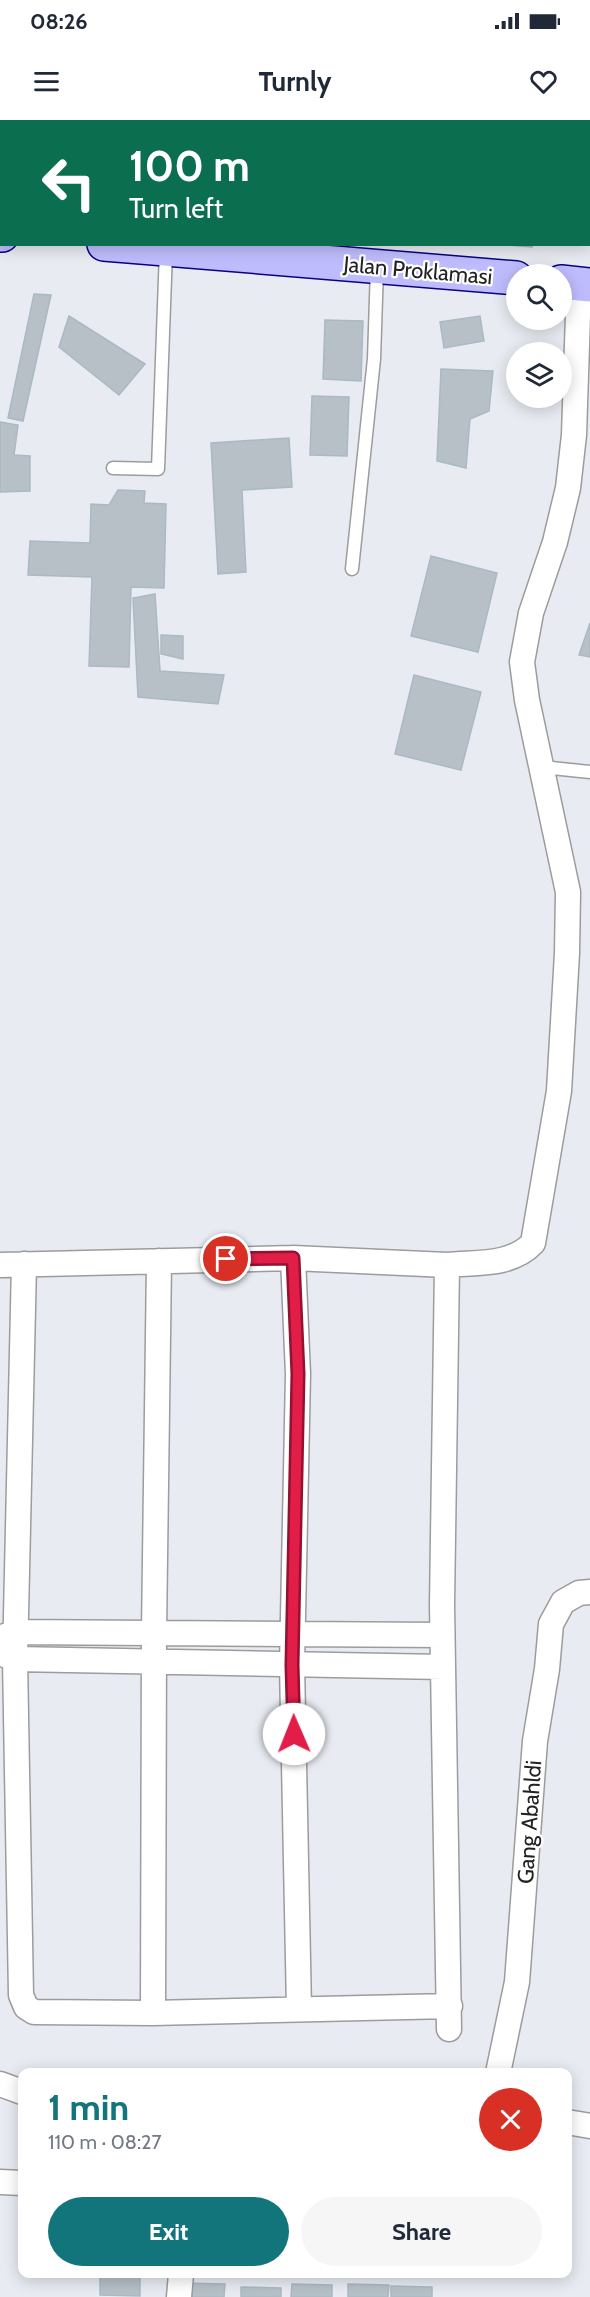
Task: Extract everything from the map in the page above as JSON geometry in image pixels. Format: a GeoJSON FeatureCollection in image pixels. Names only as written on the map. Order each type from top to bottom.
{"type":"FeatureCollection","features":[{"type":"Feature","properties":{"kind":"street","name":"Jalan Proklamasi"},"geometry":{"type":"LineString","coordinates":[[125,246],[506,277]]}},
{"type":"Feature","properties":{"kind":"street"},"geometry":{"type":"LineString","coordinates":[[0,1265],[293,1258],[447,1265],[504,1261],[520,1255],[533,1243],[559,1091],[568,892],[527,700],[522,662],[531,613],[555,542],[568,488],[574,435],[577,284]]}},
{"type":"Feature","properties":{"kind":"street"},"geometry":{"type":"LineString","coordinates":[[293,1258],[298,1374],[292,1665],[299,2009]]}},
{"type":"Feature","properties":{"kind":"street"},"geometry":{"type":"LineString","coordinates":[[153,2013],[154,1633],[159,1261]]}},
{"type":"Feature","properties":{"kind":"street"},"geometry":{"type":"LineString","coordinates":[[24,1264],[7,1656],[21,1995],[26,2007],[34,2012],[153,2013],[299,2009],[449,2017],[442,1635],[447,1265]]}},
{"type":"Feature","properties":{"kind":"street","name":"Gang Abahldi"},"geometry":{"type":"LineString","coordinates":[[499,2068],[518,1982],[535,1741],[547,1670],[551,1624],[563,1602],[579,1593],[590,1592]]}},
{"type":"Feature","properties":{"kind":"street"},"geometry":{"type":"LineString","coordinates":[[8,1635],[154,1633],[442,1635]]}},
{"type":"Feature","properties":{"kind":"street"},"geometry":{"type":"LineString","coordinates":[[7,1656],[154,1662],[443,1667]]}},
{"type":"Feature","properties":{"kind":"street"},"geometry":{"type":"LineString","coordinates":[[0,2084],[18,2091]]}},
{"type":"Feature","properties":{"kind":"street"},"geometry":{"type":"LineString","coordinates":[[572,2123],[590,2126]]}},
{"type":"Feature","properties":{"kind":"street"},"geometry":{"type":"LineString","coordinates":[[0,2182],[18,2183]]}},
{"type":"Feature","properties":{"kind":"street"},"geometry":{"type":"LineString","coordinates":[[179,2297],[181,2278]]}},
{"type":"Feature","properties":{"kind":"lane"},"geometry":{"type":"LineString","coordinates":[[113,468],[158,469],[166,250]]}},
{"type":"Feature","properties":{"kind":"lane"},"geometry":{"type":"LineString","coordinates":[[352,569],[374,359],[377,266]]}},
{"type":"Feature","properties":{"kind":"lane"},"geometry":{"type":"LineString","coordinates":[[542,767],[590,772]]}},
{"type":"Feature","properties":{"kind":"building"},"geometry":{"type":"Polygon","coordinates":[[[34,294],[51,295],[23,421],[8,418],[34,294]]]}},
{"type":"Feature","properties":{"kind":"building"},"geometry":{"type":"Polygon","coordinates":[[[69,316],[145,364],[119,395],[59,347],[69,316]]]}},
{"type":"Feature","properties":{"kind":"building"},"geometry":{"type":"Polygon","coordinates":[[[480,316],[484,341],[444,348],[440,322],[480,316]]]}},
{"type":"Feature","properties":{"kind":"building"},"geometry":{"type":"Polygon","coordinates":[[[325,320],[363,321],[361,381],[323,379],[325,320]]]}},
{"type":"Feature","properties":{"kind":"building"},"geometry":{"type":"Polygon","coordinates":[[[441,369],[493,371],[489,411],[470,419],[466,468],[437,461],[441,369]]]}},
{"type":"Feature","properties":{"kind":"building"},"geometry":{"type":"Polygon","coordinates":[[[312,396],[349,397],[347,456],[310,455],[312,396]]]}},
{"type":"Feature","properties":{"kind":"building"},"geometry":{"type":"Polygon","coordinates":[[[0,422],[18,425],[14,455],[30,456],[30,491],[0,492],[0,422]]]}},
{"type":"Feature","properties":{"kind":"building"},"geometry":{"type":"Polygon","coordinates":[[[289,438],[292,487],[242,490],[246,572],[218,574],[211,443],[289,438]]]}},
{"type":"Feature","properties":{"kind":"building"},"geometry":{"type":"Polygon","coordinates":[[[118,490],[145,491],[144,503],[166,504],[164,588],[131,587],[129,667],[89,666],[92,577],[28,575],[30,541],[90,543],[91,504],[109,505],[118,490]]]}},
{"type":"Feature","properties":{"kind":"building"},"geometry":{"type":"Polygon","coordinates":[[[431,556],[497,573],[478,652],[411,636],[431,556]]]}},
{"type":"Feature","properties":{"kind":"building"},"geometry":{"type":"Polygon","coordinates":[[[155,594],[160,671],[224,675],[218,704],[138,697],[133,598],[155,594]]]}},
{"type":"Feature","properties":{"kind":"building"},"geometry":{"type":"Polygon","coordinates":[[[590,623],[590,657],[579,655],[590,623]]]}},
{"type":"Feature","properties":{"kind":"building"},"geometry":{"type":"Polygon","coordinates":[[[161,635],[183,636],[183,659],[161,654],[161,635]]]}},
{"type":"Feature","properties":{"kind":"building"},"geometry":{"type":"Polygon","coordinates":[[[414,675],[481,692],[461,770],[395,754],[414,675]]]}},
{"type":"Feature","properties":{"kind":"building"},"geometry":{"type":"Polygon","coordinates":[[[100,2278],[140,2278],[140,2296],[100,2295],[100,2278]]]}},
{"type":"Feature","properties":{"kind":"building"},"geometry":{"type":"Polygon","coordinates":[[[184,2283],[225,2284],[224,2297],[184,2297],[184,2283]]]}},
{"type":"Feature","properties":{"kind":"building"},"geometry":{"type":"Polygon","coordinates":[[[292,2284],[332,2285],[332,2297],[291,2297],[292,2284]]]}},
{"type":"Feature","properties":{"kind":"building"},"geometry":{"type":"Polygon","coordinates":[[[348,2284],[389,2285],[388,2297],[348,2297],[348,2284]]]}},
{"type":"Feature","properties":{"kind":"building"},"geometry":{"type":"Polygon","coordinates":[[[391,2286],[432,2287],[432,2297],[391,2297],[391,2286]]]}},
{"type":"Feature","properties":{"kind":"building"},"geometry":{"type":"Polygon","coordinates":[[[241,2287],[281,2288],[281,2297],[241,2297],[241,2287]]]}},
{"type":"Feature","properties":{"kind":"route"},"geometry":{"type":"LineString","coordinates":[[226,1259],[293,1258],[298,1374],[292,1665],[294,1734]]}}]}
